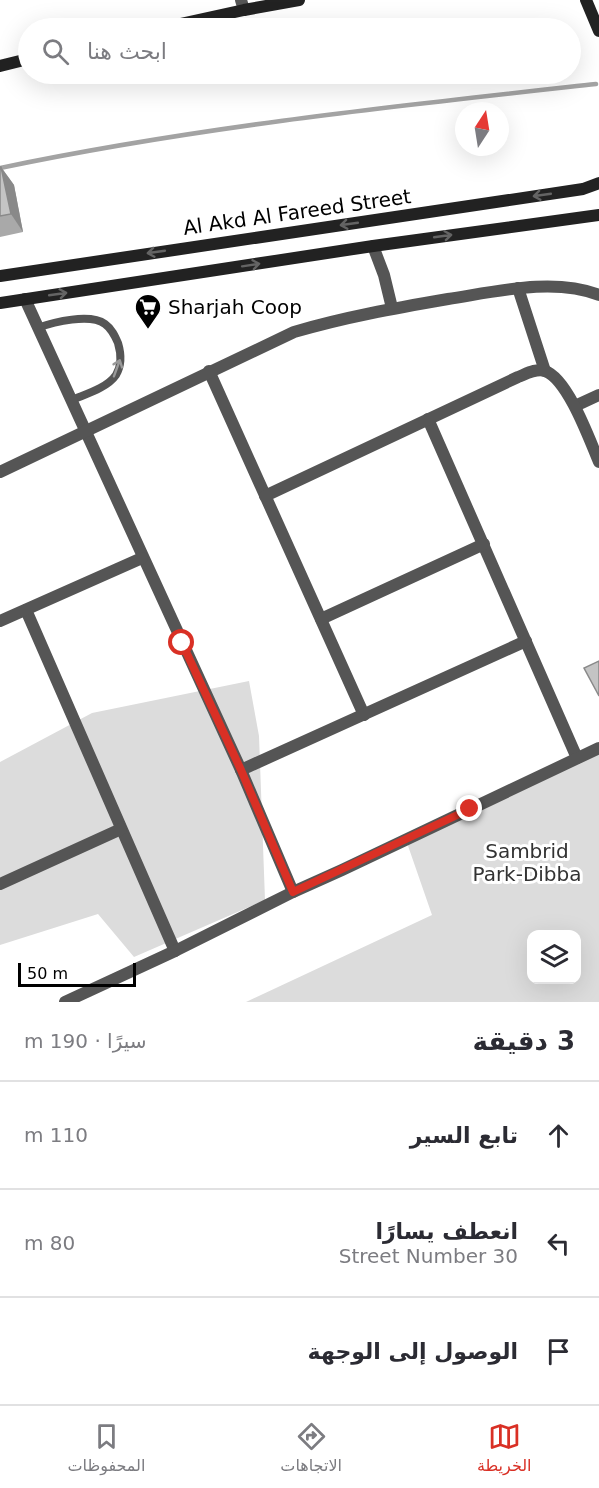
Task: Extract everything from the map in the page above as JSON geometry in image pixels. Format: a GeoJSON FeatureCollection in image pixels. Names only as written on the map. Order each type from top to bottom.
{"type":"FeatureCollection","features":[{"type":"Feature","properties":{"kind":"main road"},"geometry":{"type":"LineString","coordinates":[[197,18],[242,5],[299,0]]}},
{"type":"Feature","properties":{"kind":"main road"},"geometry":{"type":"LineString","coordinates":[[586,0],[599,31]]}},
{"type":"Feature","properties":{"kind":"main road"},"geometry":{"type":"LineString","coordinates":[[0,66],[18,62]]}},
{"type":"Feature","properties":{"kind":"main road","name":"Al Akd Al Fareed Street"},"geometry":{"type":"LineString","coordinates":[[0,276],[583,189],[599,183]]}},
{"type":"Feature","properties":{"kind":"main road"},"geometry":{"type":"LineString","coordinates":[[0,303],[373,246],[599,215]]}},
{"type":"Feature","properties":{"kind":"street"},"geometry":{"type":"LineString","coordinates":[[373,246],[384,275],[392,308]]}},
{"type":"Feature","properties":{"kind":"street"},"geometry":{"type":"LineString","coordinates":[[518,288],[545,371]]}},
{"type":"Feature","properties":{"kind":"street"},"geometry":{"type":"LineString","coordinates":[[0,472],[209,371],[294,332],[324,323],[392,308],[518,288],[560,288],[599,295]]}},
{"type":"Feature","properties":{"kind":"street"},"geometry":{"type":"LineString","coordinates":[[25,299],[241,770],[293,892]]}},
{"type":"Feature","properties":{"kind":"street"},"geometry":{"type":"LineString","coordinates":[[209,371],[364,715]]}},
{"type":"Feature","properties":{"kind":"street"},"geometry":{"type":"LineString","coordinates":[[265,496],[518,377],[538,371],[545,371],[555,378],[575,406],[599,462]]}},
{"type":"Feature","properties":{"kind":"street"},"geometry":{"type":"LineString","coordinates":[[575,406],[599,395]]}},
{"type":"Feature","properties":{"kind":"street"},"geometry":{"type":"LineString","coordinates":[[428,419],[577,758]]}},
{"type":"Feature","properties":{"kind":"street"},"geometry":{"type":"LineString","coordinates":[[321,619],[484,544]]}},
{"type":"Feature","properties":{"kind":"street"},"geometry":{"type":"LineString","coordinates":[[0,621],[142,558]]}},
{"type":"Feature","properties":{"kind":"street"},"geometry":{"type":"LineString","coordinates":[[26,610],[174,951]]}},
{"type":"Feature","properties":{"kind":"street"},"geometry":{"type":"LineString","coordinates":[[241,770],[526,641]]}},
{"type":"Feature","properties":{"kind":"street"},"geometry":{"type":"LineString","coordinates":[[65,1002],[599,748]]}},
{"type":"Feature","properties":{"kind":"street"},"geometry":{"type":"LineString","coordinates":[[0,884],[121,829]]}},
{"type":"Feature","properties":{"kind":"lane"},"geometry":{"type":"LineString","coordinates":[[37,328],[51,323],[88,319],[98,320],[111,329],[120,350],[121,363],[116,375],[97,389],[72,400]]}},
{"type":"Feature","properties":{"kind":"green space"},"geometry":{"type":"Polygon","coordinates":[[[249,681],[259,736],[265,900],[134,957],[98,914],[0,945],[0,762],[92,713],[249,681]]]}},
{"type":"Feature","properties":{"kind":"green space","name":"Sambrid Park-Dibba"},"geometry":{"type":"Polygon","coordinates":[[[599,749],[599,1002],[246,1002],[432,915],[406,840],[599,749]]]}},
{"type":"Feature","properties":{"kind":"building"},"geometry":{"type":"Polygon","coordinates":[[[0,167],[11,214],[0,216],[0,167]]]}},
{"type":"Feature","properties":{"kind":"building"},"geometry":{"type":"Polygon","coordinates":[[[599,661],[599,696],[584,668],[599,661]]]}},
{"type":"Feature","properties":{"kind":"waterway"},"geometry":{"type":"LineString","coordinates":[[0,168],[222,129],[371,109],[596,84]]}},
{"type":"Feature","properties":{"kind":"place","name":"Sharjah Coop"},"geometry":{"type":"Point","coordinates":[148,330]}},
{"type":"Feature","properties":{"kind":"route"},"geometry":{"type":"LineString","coordinates":[[182,643],[241,770],[293,892],[470,809]]}}]}
